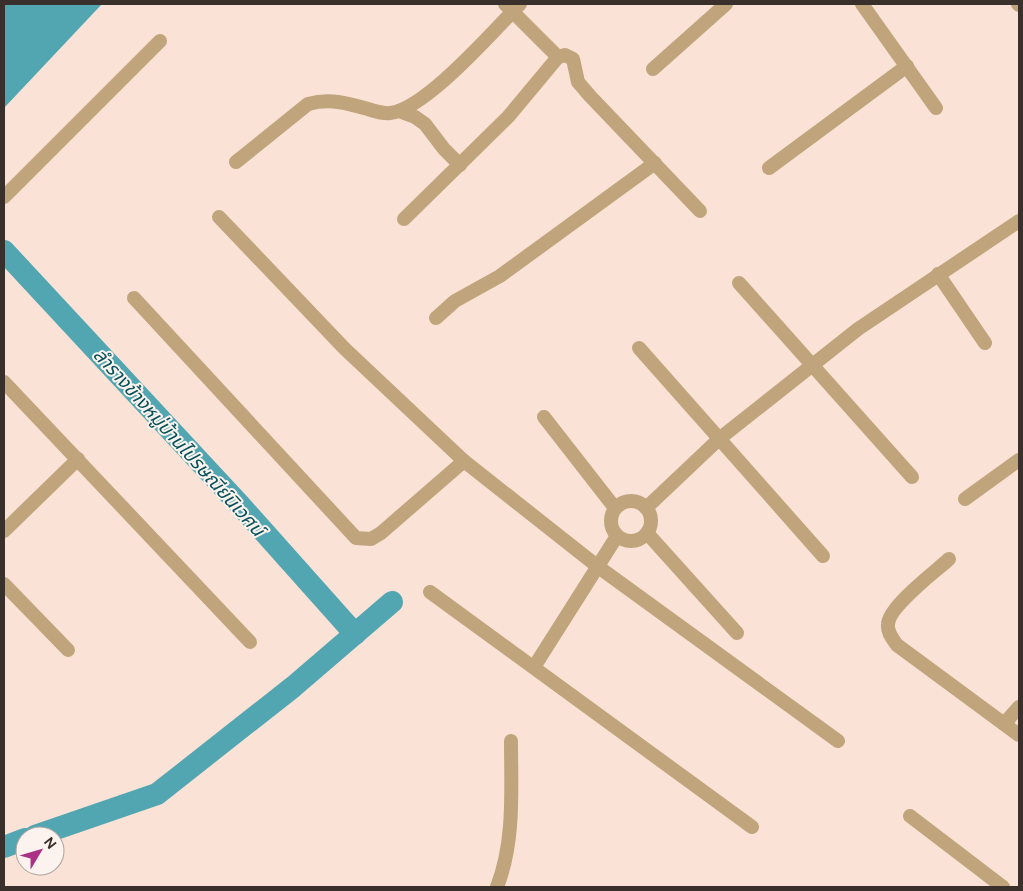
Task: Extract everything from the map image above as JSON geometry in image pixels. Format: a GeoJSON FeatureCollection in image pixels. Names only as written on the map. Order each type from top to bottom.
{"type":"FeatureCollection","features":[{"type":"Feature","properties":{"kind":"street"},"geometry":{"type":"LineString","coordinates":[[653,69],[726,4]]}},
{"type":"Feature","properties":{"kind":"street"},"geometry":{"type":"LineString","coordinates":[[862,4],[936,108]]}},
{"type":"Feature","properties":{"kind":"street"},"geometry":{"type":"LineString","coordinates":[[236,162],[308,104],[323,100],[388,114],[399,111],[433,90],[512,6],[558,57]]}},
{"type":"Feature","properties":{"kind":"street"},"geometry":{"type":"LineString","coordinates":[[4,197],[160,41]]}},
{"type":"Feature","properties":{"kind":"street"},"geometry":{"type":"LineString","coordinates":[[404,219],[508,117],[558,57],[565,55],[573,59],[575,74],[582,87],[700,211]]}},
{"type":"Feature","properties":{"kind":"street"},"geometry":{"type":"LineString","coordinates":[[769,168],[907,66]]}},
{"type":"Feature","properties":{"kind":"street"},"geometry":{"type":"LineString","coordinates":[[399,111],[425,124],[444,149],[460,165]]}},
{"type":"Feature","properties":{"kind":"street"},"geometry":{"type":"LineString","coordinates":[[436,318],[455,301],[500,276],[655,163]]}},
{"type":"Feature","properties":{"kind":"street"},"geometry":{"type":"LineString","coordinates":[[218,217],[344,348],[464,461],[597,566],[838,741]]}},
{"type":"Feature","properties":{"kind":"street"},"geometry":{"type":"LineString","coordinates":[[646,508],[719,439],[858,329],[1019,221]]}},
{"type":"Feature","properties":{"kind":"street"},"geometry":{"type":"LineString","coordinates":[[938,274],[985,343]]}},
{"type":"Feature","properties":{"kind":"street"},"geometry":{"type":"LineString","coordinates":[[739,283],[912,477]]}},
{"type":"Feature","properties":{"kind":"street"},"geometry":{"type":"LineString","coordinates":[[134,298],[356,538],[371,539],[381,533],[464,461]]}},
{"type":"Feature","properties":{"kind":"street"},"geometry":{"type":"LineString","coordinates":[[639,348],[824,556]]}},
{"type":"Feature","properties":{"kind":"street"},"geometry":{"type":"LineString","coordinates":[[4,382],[250,642]]}},
{"type":"Feature","properties":{"kind":"street"},"geometry":{"type":"LineString","coordinates":[[544,417],[614,508]]}},
{"type":"Feature","properties":{"kind":"street"},"geometry":{"type":"LineString","coordinates":[[4,531],[78,460]]}},
{"type":"Feature","properties":{"kind":"street"},"geometry":{"type":"LineString","coordinates":[[965,499],[1019,460]]}},
{"type":"Feature","properties":{"kind":"street"},"geometry":{"type":"LineString","coordinates":[[630,500],[639,502],[646,508],[650,516],[651,525],[647,534],[632,541],[624,540],[617,536],[610,523],[614,508],[622,502],[630,500]]}},
{"type":"Feature","properties":{"kind":"street"},"geometry":{"type":"LineString","coordinates":[[647,534],[737,633]]}},
{"type":"Feature","properties":{"kind":"street"},"geometry":{"type":"LineString","coordinates":[[534,667],[617,536]]}},
{"type":"Feature","properties":{"kind":"street"},"geometry":{"type":"LineString","coordinates":[[949,559],[898,606],[889,617],[890,634],[897,646],[1019,735]]}},
{"type":"Feature","properties":{"kind":"street"},"geometry":{"type":"LineString","coordinates":[[4,584],[68,650]]}},
{"type":"Feature","properties":{"kind":"street"},"geometry":{"type":"LineString","coordinates":[[430,592],[752,827]]}},
{"type":"Feature","properties":{"kind":"street"},"geometry":{"type":"LineString","coordinates":[[1004,724],[1019,707]]}},
{"type":"Feature","properties":{"kind":"street"},"geometry":{"type":"LineString","coordinates":[[498,887],[504,870],[510,841],[511,741]]}},
{"type":"Feature","properties":{"kind":"street"},"geometry":{"type":"LineString","coordinates":[[910,816],[1003,887]]}},
{"type":"Feature","properties":{"kind":"water"},"geometry":{"type":"Polygon","coordinates":[[[4,4],[102,4],[4,108],[4,4]]]}},
{"type":"Feature","properties":{"kind":"waterway","name":"ลำรางข้างหมู่บ้านไปรษณีย์นิเวศน์"},"geometry":{"type":"LineString","coordinates":[[4,251],[240,505],[355,634]]}},
{"type":"Feature","properties":{"kind":"waterway","name":"ลำรางข้างหมู่บ้านไปรษณีย์นิเวศน์"},"geometry":{"type":"LineString","coordinates":[[64,826],[157,794],[293,687],[392,602]]}},
{"type":"Feature","properties":{"kind":"waterway","name":"ลำรางข้างหมู่บ้านไปรษณีย์นิเวศน์"},"geometry":{"type":"LineString","coordinates":[[4,847],[15,843]]}}]}
